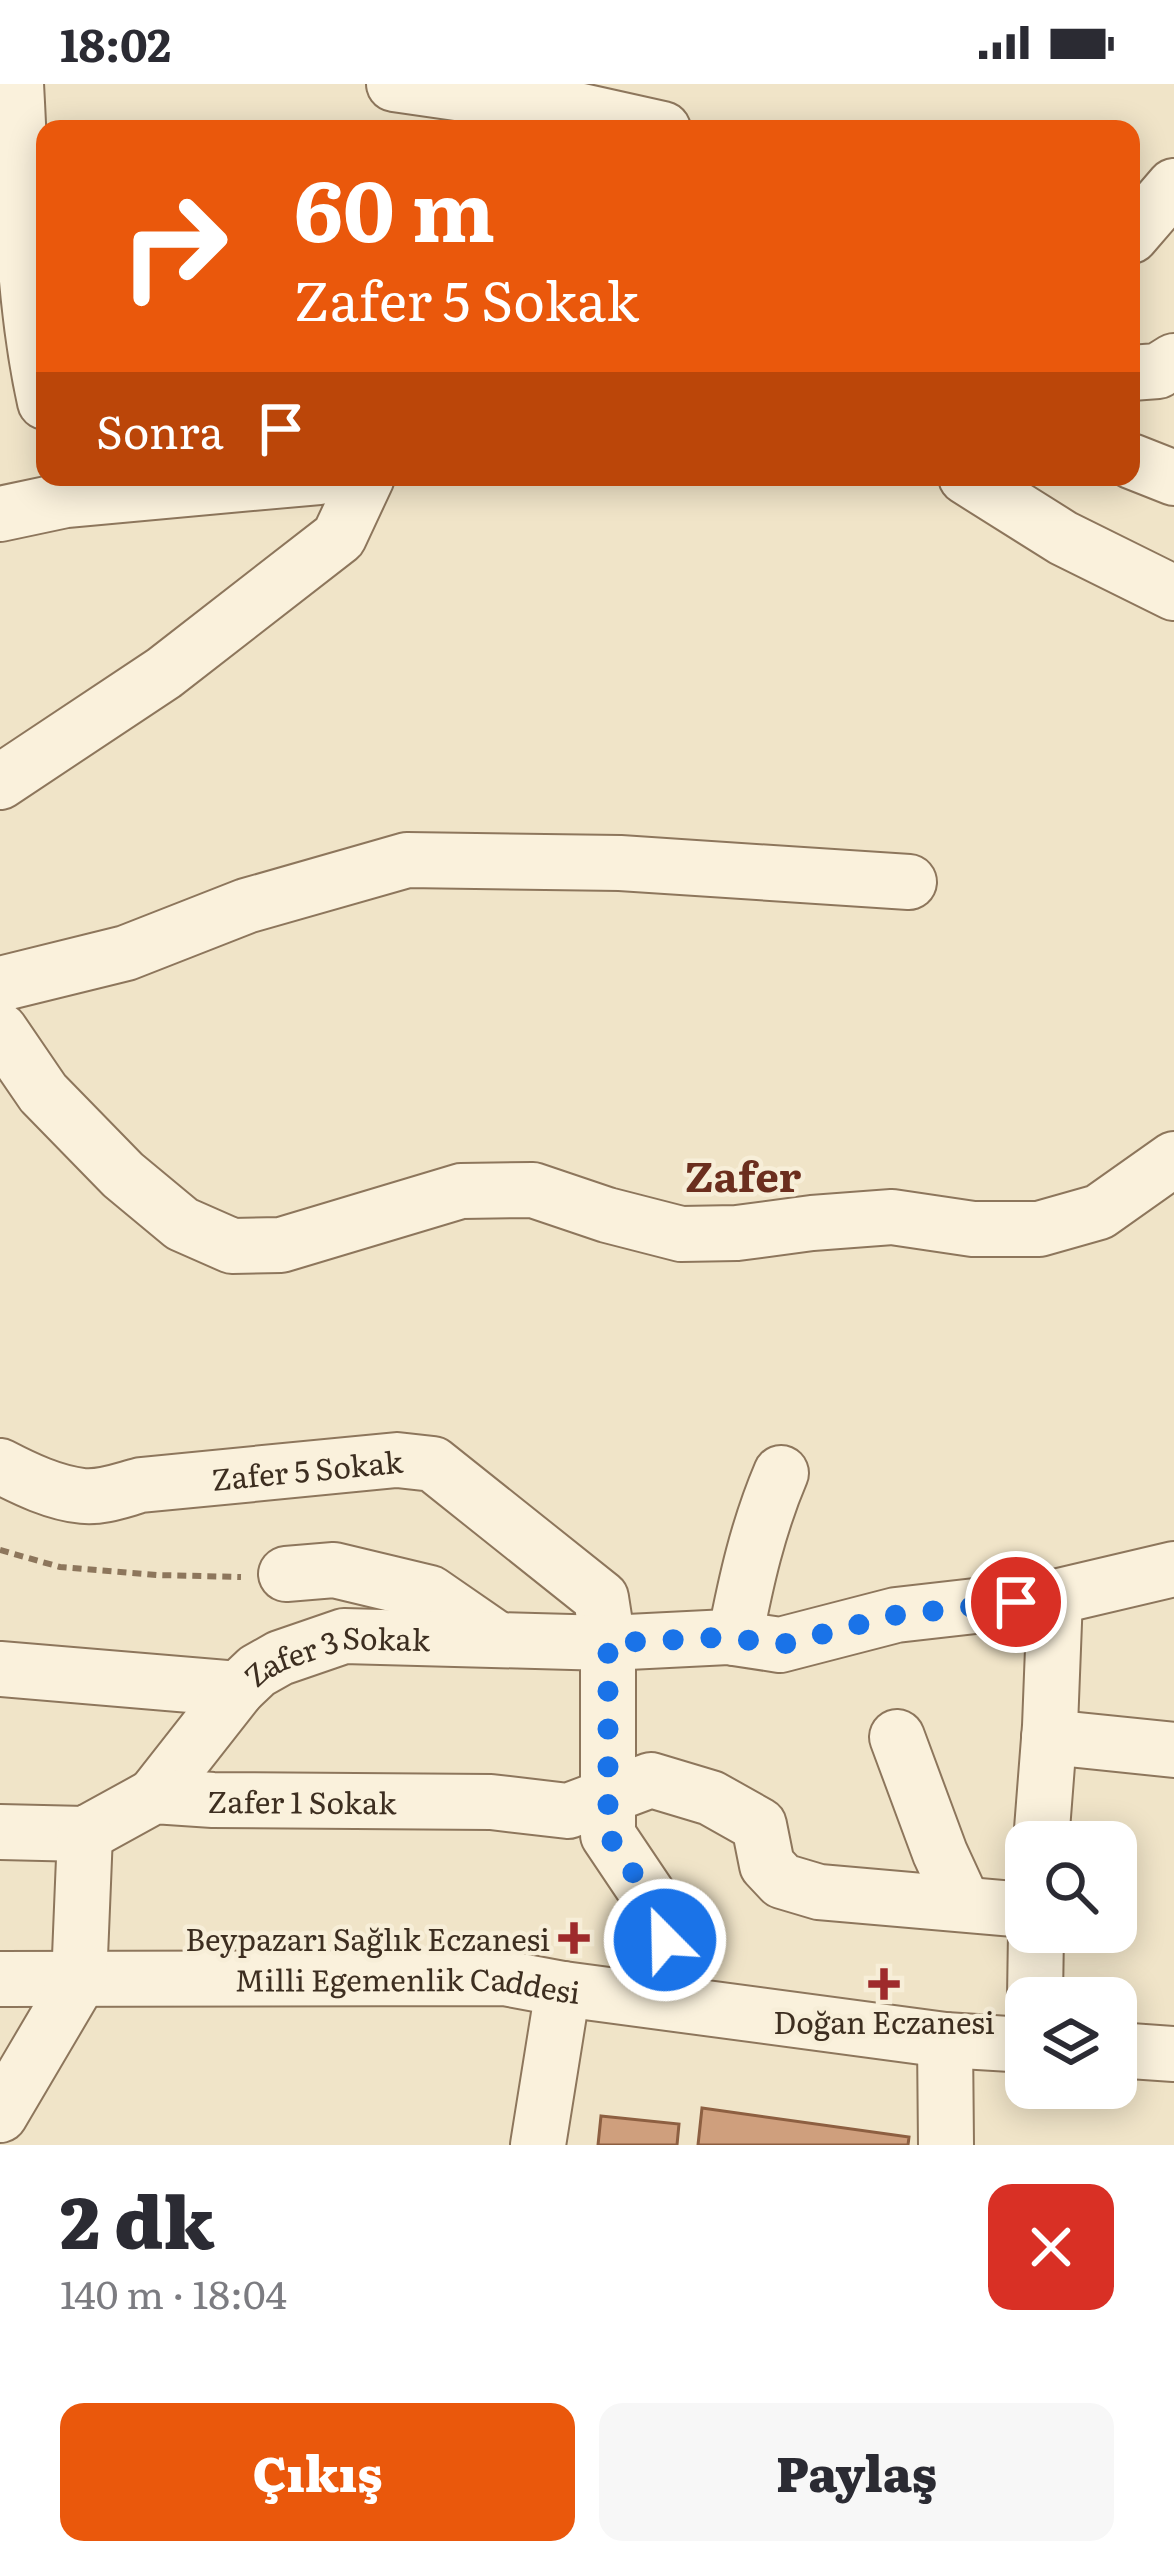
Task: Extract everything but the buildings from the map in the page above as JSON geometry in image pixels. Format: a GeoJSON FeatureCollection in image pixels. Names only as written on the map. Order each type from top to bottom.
{"type":"FeatureCollection","features":[{"type":"Feature","properties":{"kind":"street"},"geometry":{"type":"LineString","coordinates":[[16,84],[13,281],[28,381]]}},
{"type":"Feature","properties":{"kind":"street"},"geometry":{"type":"LineString","coordinates":[[394,84],[620,120]]}},
{"type":"Feature","properties":{"kind":"street"},"geometry":{"type":"LineString","coordinates":[[1140,226],[1174,186]]}},
{"type":"Feature","properties":{"kind":"street"},"geometry":{"type":"LineString","coordinates":[[1140,372],[1158,370],[1174,361]]}},
{"type":"Feature","properties":{"kind":"street"},"geometry":{"type":"LineString","coordinates":[[1140,465],[1174,478]]}},
{"type":"Feature","properties":{"kind":"street"},"geometry":{"type":"LineString","coordinates":[[0,514],[64,488],[110,486]]}},
{"type":"Feature","properties":{"kind":"street"},"geometry":{"type":"LineString","coordinates":[[0,782],[164,673],[339,537],[363,486]]}},
{"type":"Feature","properties":{"kind":"street"},"geometry":{"type":"LineString","coordinates":[[980,486],[1063,538],[1174,593]]}},
{"type":"Feature","properties":{"kind":"street"},"geometry":{"type":"LineString","coordinates":[[0,984],[126,952],[246,906],[407,860],[620,863],[909,882]]}},
{"type":"Feature","properties":{"kind":"street"},"geometry":{"type":"LineString","coordinates":[[0,1030],[43,1093],[124,1175],[182,1224],[232,1246],[281,1245],[461,1191],[533,1190],[681,1234],[892,1217],[973,1229],[1039,1228],[1099,1212],[1174,1159]]}},
{"type":"Feature","properties":{"kind":"street","name":"Zafer 5 Sokak"},"geometry":{"type":"LineString","coordinates":[[0,1466],[32,1482],[83,1496],[141,1485],[397,1460],[433,1464],[601,1598],[608,1643],[608,1835],[657,1909],[682,2003]]}},
{"type":"Feature","properties":{"kind":"street"},"geometry":{"type":"LineString","coordinates":[[735,1638],[749,1566],[781,1473]]}},
{"type":"Feature","properties":{"kind":"street"},"geometry":{"type":"LineString","coordinates":[[608,1643],[735,1638],[780,1645],[896,1615],[1055,1597],[1174,1569]]}},
{"type":"Feature","properties":{"kind":"street"},"geometry":{"type":"LineString","coordinates":[[286,1574],[334,1570],[430,1593],[498,1640]]}},
{"type":"Feature","properties":{"kind":"street"},"geometry":{"type":"LineString","coordinates":[[1043,1821],[1055,1597]]}},
{"type":"Feature","properties":{"kind":"street","name":"Zafer 3 Sokak"},"geometry":{"type":"LineString","coordinates":[[0,1669],[238,1689],[280,1658],[344,1636],[608,1643]]}},
{"type":"Feature","properties":{"kind":"street"},"geometry":{"type":"LineString","coordinates":[[0,1832],[86,1834],[154,1796],[238,1689]]}},
{"type":"Feature","properties":{"kind":"street"},"geometry":{"type":"LineString","coordinates":[[1049,1736],[1174,1750]]}},
{"type":"Feature","properties":{"kind":"street"},"geometry":{"type":"LineString","coordinates":[[897,1737],[963,1903],[1005,1908]]}},
{"type":"Feature","properties":{"kind":"street","name":"Zafer 1 Sokak"},"geometry":{"type":"LineString","coordinates":[[154,1796],[491,1802],[568,1811],[650,1780],[711,1798],[759,1825],[767,1865],[782,1881],[819,1892],[963,1903]]}},
{"type":"Feature","properties":{"kind":"street"},"geometry":{"type":"LineString","coordinates":[[0,2115],[79,1981],[86,1834]]}},
{"type":"Feature","properties":{"kind":"street","name":"Milli Egemenlik Caddesi"},"geometry":{"type":"LineString","coordinates":[[0,1979],[504,1978],[945,2040],[1005,2044]]}},
{"type":"Feature","properties":{"kind":"street"},"geometry":{"type":"LineString","coordinates":[[538,2145],[563,1989]]}},
{"type":"Feature","properties":{"kind":"street"},"geometry":{"type":"LineString","coordinates":[[945,2040],[946,2145]]}},
{"type":"Feature","properties":{"kind":"street"},"geometry":{"type":"LineString","coordinates":[[1137,2051],[1174,2054]]}},
{"type":"Feature","properties":{"kind":"path"},"geometry":{"type":"LineString","coordinates":[[0,1550],[61,1567],[126,1573],[229,1578],[286,1574]]}},
{"type":"Feature","properties":{"kind":"place","name":"Beypazarı Sağlık Eczanesi"},"geometry":{"type":"Point","coordinates":[574,1938]}},
{"type":"Feature","properties":{"kind":"place","name":"Doğan Eczanesi"},"geometry":{"type":"Point","coordinates":[884,1984]}},
{"type":"Feature","properties":{"kind":"district","name":"Zafer"},"geometry":{"type":"Point","coordinates":[743,1174]}},
{"type":"Feature","properties":{"kind":"route"},"geometry":{"type":"LineString","coordinates":[[665,1940],[657,1909],[608,1835],[608,1643],[728,1637],[780,1645],[896,1615],[1016,1602]]}}]}
